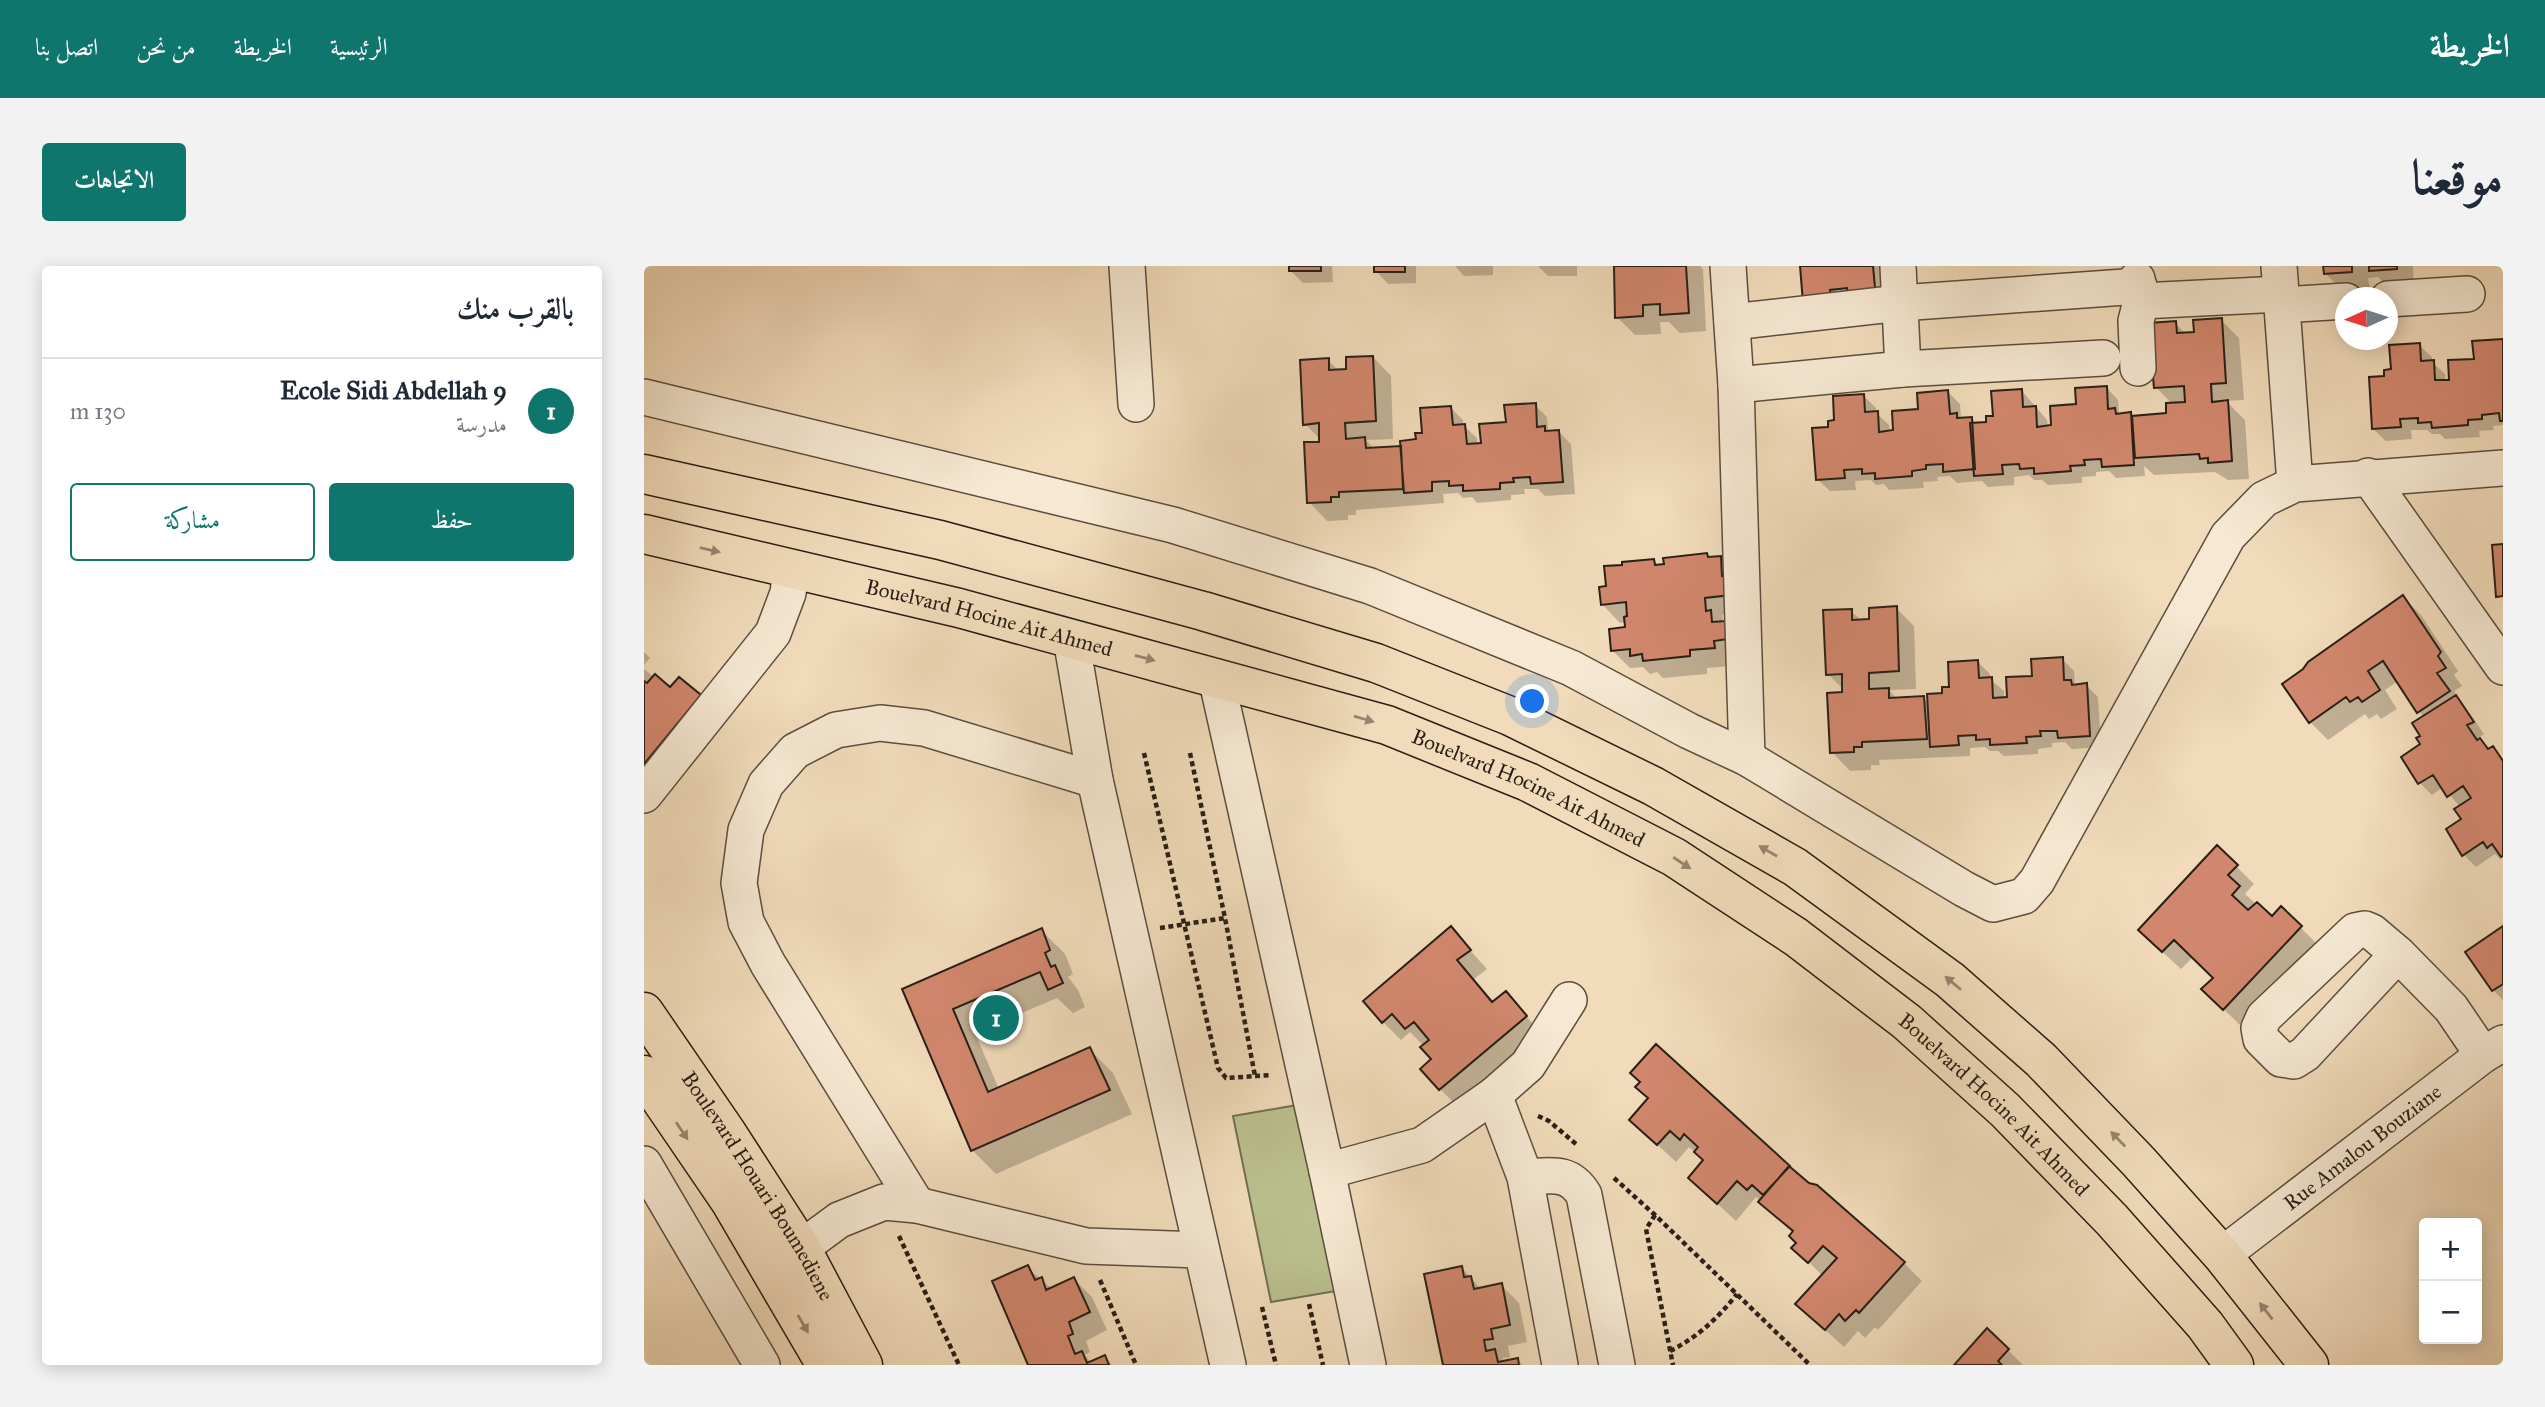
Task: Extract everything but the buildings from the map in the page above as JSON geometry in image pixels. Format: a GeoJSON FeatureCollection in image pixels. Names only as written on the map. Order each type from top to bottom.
{"type":"FeatureCollection","features":[{"type":"Feature","properties":{"kind":"main road"},"geometry":{"type":"LineString","coordinates":[[644,474],[940,541],[1203,611],[1376,663],[1510,716],[1641,780],[1795,867],[1950,980],[2041,1060],[2139,1162],[2222,1255],[2309,1365]]}},
{"type":"Feature","properties":{"kind":"main road","name":"Bouelvard Hocine Ait Ahmed"},"geometry":{"type":"LineString","coordinates":[[644,534],[959,608],[1387,725],[1528,782],[1674,857],[1796,937],[1907,1022],[2005,1110],[2112,1220],[2204,1325],[2234,1365]]}},
{"type":"Feature","properties":{"kind":"main road","name":"Boulevard Houari Boumediene"},"geometry":{"type":"LineString","coordinates":[[644,1012],[727,1133],[800,1248],[863,1365]]}},
{"type":"Feature","properties":{"kind":"main road","name":"Boulevard Houari Boumediene"},"geometry":{"type":"LineString","coordinates":[[644,1075],[730,1201],[808,1331],[825,1365]]}},
{"type":"Feature","properties":{"kind":"street"},"geometry":{"type":"LineString","coordinates":[[1127,266],[1136,404]]}},
{"type":"Feature","properties":{"kind":"street"},"geometry":{"type":"LineString","coordinates":[[1728,266],[1736,385],[1747,758]]}},
{"type":"Feature","properties":{"kind":"street"},"geometry":{"type":"LineString","coordinates":[[1898,266],[1903,369]]}},
{"type":"Feature","properties":{"kind":"street"},"geometry":{"type":"LineString","coordinates":[[1732,322],[1900,303],[2136,284],[2280,289],[2335,299]]}},
{"type":"Feature","properties":{"kind":"street"},"geometry":{"type":"LineString","coordinates":[[2136,284],[2138,368]]}},
{"type":"Feature","properties":{"kind":"street"},"geometry":{"type":"LineString","coordinates":[[2280,289],[2295,484]]}},
{"type":"Feature","properties":{"kind":"street"},"geometry":{"type":"LineString","coordinates":[[2398,298],[2467,293]]}},
{"type":"Feature","properties":{"kind":"street"},"geometry":{"type":"LineString","coordinates":[[1736,385],[1903,369],[2103,358]]}},
{"type":"Feature","properties":{"kind":"street"},"geometry":{"type":"LineString","coordinates":[[644,397],[1173,525],[1370,586],[1571,668],[1747,758],[1964,890],[1993,904],[2024,896],[2036,881],[2228,536],[2264,499],[2295,484],[2368,476],[2503,468]]}},
{"type":"Feature","properties":{"kind":"street"},"geometry":{"type":"LineString","coordinates":[[2368,476],[2503,667]]}},
{"type":"Feature","properties":{"kind":"street"},"geometry":{"type":"LineString","coordinates":[[644,794],[773,633],[788,593],[791,569]]}},
{"type":"Feature","properties":{"kind":"street"},"geometry":{"type":"LineString","coordinates":[[1071,638],[1095,780],[1228,1365]]}},
{"type":"Feature","properties":{"kind":"street"},"geometry":{"type":"LineString","coordinates":[[1216,677],[1368,1365]]}},
{"type":"Feature","properties":{"kind":"street"},"geometry":{"type":"LineString","coordinates":[[900,1204],[746,922],[739,883],[746,830],[766,784],[795,751],[836,730],[880,723],[924,729],[1095,780]]}},
{"type":"Feature","properties":{"kind":"street"},"geometry":{"type":"LineString","coordinates":[[2398,954],[2493,1049]]}},
{"type":"Feature","properties":{"kind":"street"},"geometry":{"type":"LineString","coordinates":[[1327,1171],[1422,1145],[1499,1107],[1570,1000]]}},
{"type":"Feature","properties":{"kind":"street","name":"Rue Amalou Bouziane"},"geometry":{"type":"LineString","coordinates":[[2222,1255],[2493,1049]]}},
{"type":"Feature","properties":{"kind":"street"},"geometry":{"type":"LineString","coordinates":[[1499,1107],[1525,1177],[1560,1365]]}},
{"type":"Feature","properties":{"kind":"street"},"geometry":{"type":"LineString","coordinates":[[644,1164],[762,1365]]}},
{"type":"Feature","properties":{"kind":"street"},"geometry":{"type":"LineString","coordinates":[[1525,1177],[1563,1176],[1576,1182],[1584,1195],[1617,1365]]}},
{"type":"Feature","properties":{"kind":"street"},"geometry":{"type":"LineString","coordinates":[[800,1248],[839,1220],[900,1204],[1086,1247],[1200,1250]]}},
{"type":"Feature","properties":{"kind":"path"},"geometry":{"type":"LineString","coordinates":[[1144,753],[1218,1068],[1226,1078],[1305,1072]]}},
{"type":"Feature","properties":{"kind":"path"},"geometry":{"type":"LineString","coordinates":[[1190,753],[1255,1076]]}},
{"type":"Feature","properties":{"kind":"path"},"geometry":{"type":"LineString","coordinates":[[1129,933],[1225,918]]}},
{"type":"Feature","properties":{"kind":"path"},"geometry":{"type":"LineString","coordinates":[[1499,1107],[1533,1114],[1549,1121],[1578,1146]]}},
{"type":"Feature","properties":{"kind":"path"},"geometry":{"type":"LineString","coordinates":[[1607,1172],[1655,1214],[1807,1364]]}},
{"type":"Feature","properties":{"kind":"path"},"geometry":{"type":"LineString","coordinates":[[900,1204],[959,1365]]}},
{"type":"Feature","properties":{"kind":"path"},"geometry":{"type":"LineString","coordinates":[[1655,1214],[1646,1229],[1673,1365]]}},
{"type":"Feature","properties":{"kind":"path"},"geometry":{"type":"LineString","coordinates":[[1086,1247],[1136,1365]]}},
{"type":"Feature","properties":{"kind":"path"},"geometry":{"type":"LineString","coordinates":[[1670,1350],[1705,1329],[1737,1294]]}},
{"type":"Feature","properties":{"kind":"path"},"geometry":{"type":"LineString","coordinates":[[1309,1304],[1323,1365]]}},
{"type":"Feature","properties":{"kind":"path"},"geometry":{"type":"LineString","coordinates":[[1262,1307],[1276,1365]]}},
{"type":"Feature","properties":{"kind":"green space"},"geometry":{"type":"Polygon","coordinates":[[[1303,1104],[1342,1290],[1271,1302],[1233,1116],[1303,1104]]]}},
{"type":"Feature","properties":{"kind":"place","name":"Ecole Sidi Abdellah 9"},"geometry":{"type":"Point","coordinates":[996,1018]}}]}
